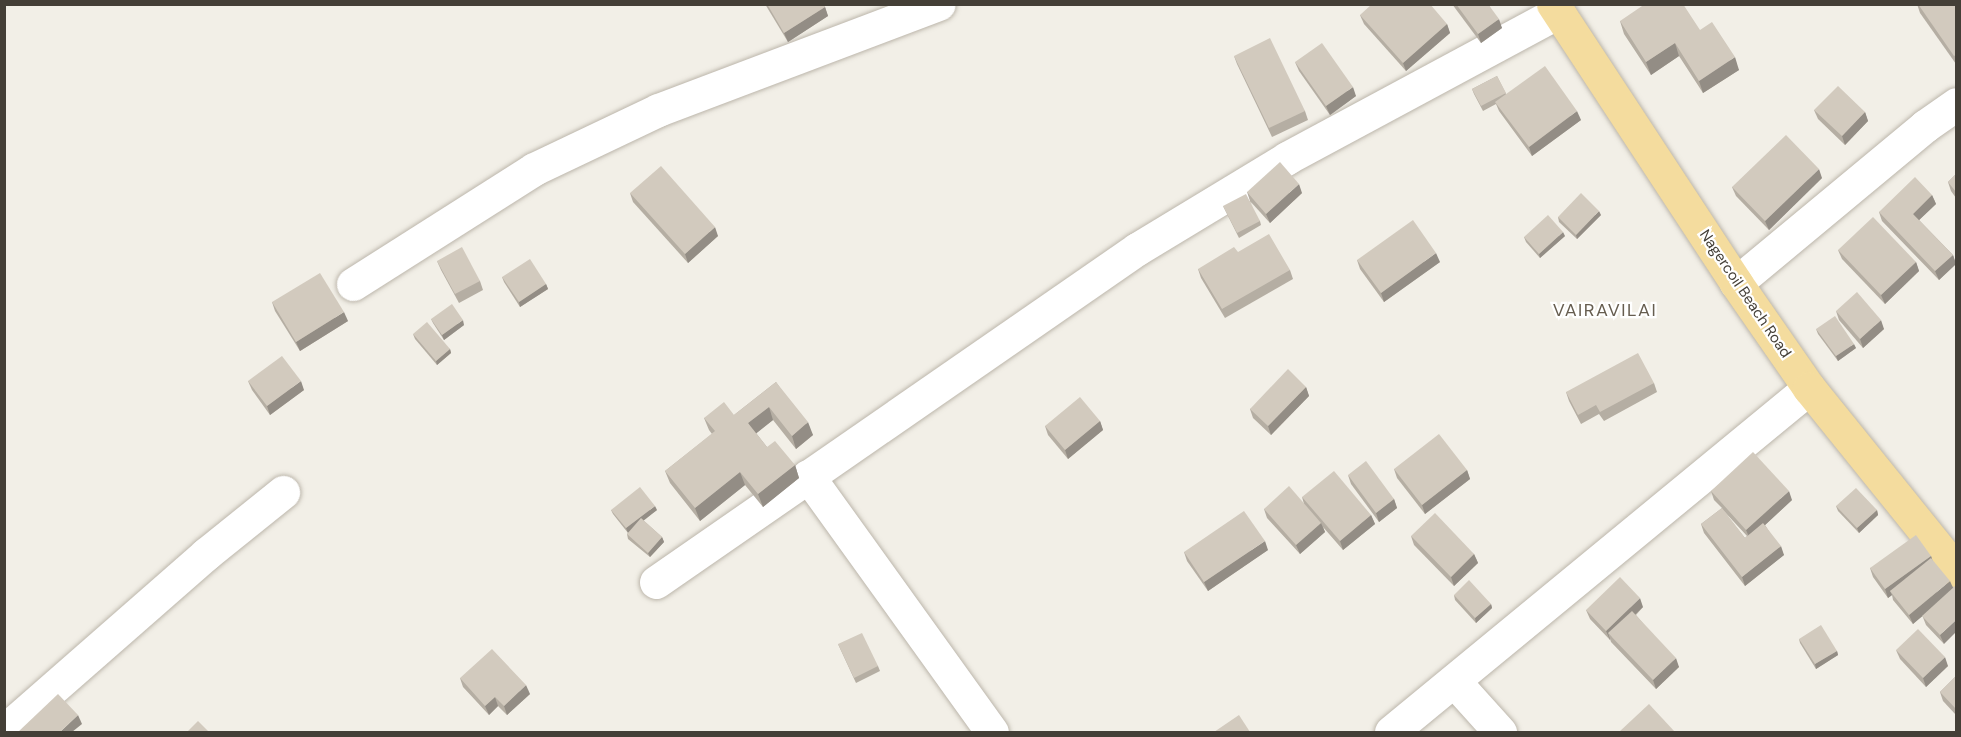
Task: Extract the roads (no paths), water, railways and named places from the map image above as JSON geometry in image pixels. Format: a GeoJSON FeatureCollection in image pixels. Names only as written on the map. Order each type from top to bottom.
{"type":"FeatureCollection","features":[{"type":"Feature","properties":{"kind":"main road","name":"Nagercoil Beach Road"},"geometry":{"type":"LineString","coordinates":[[1555,8],[1736,283],[1809,388],[1956,570]]}},
{"type":"Feature","properties":{"kind":"street"},"geometry":{"type":"LineString","coordinates":[[353,284],[534,170],[658,110],[939,4]]}},
{"type":"Feature","properties":{"kind":"street"},"geometry":{"type":"LineString","coordinates":[[656,582],[1137,249],[1287,159],[1555,8]]}},
{"type":"Feature","properties":{"kind":"street"},"geometry":{"type":"LineString","coordinates":[[1736,283],[1925,126],[1956,104]]}},
{"type":"Feature","properties":{"kind":"street"},"geometry":{"type":"LineString","coordinates":[[1391,732],[1809,388]]}},
{"type":"Feature","properties":{"kind":"street"},"geometry":{"type":"LineString","coordinates":[[807,476],[992,732]]}},
{"type":"Feature","properties":{"kind":"street"},"geometry":{"type":"LineString","coordinates":[[4,731],[206,554],[283,492]]}},
{"type":"Feature","properties":{"kind":"street"},"geometry":{"type":"LineString","coordinates":[[1454,681],[1500,732]]}},
{"type":"Feature","properties":{"kind":"district","name":"VAIRAVILAI"},"geometry":{"type":"Point","coordinates":[1605,310]}}]}
